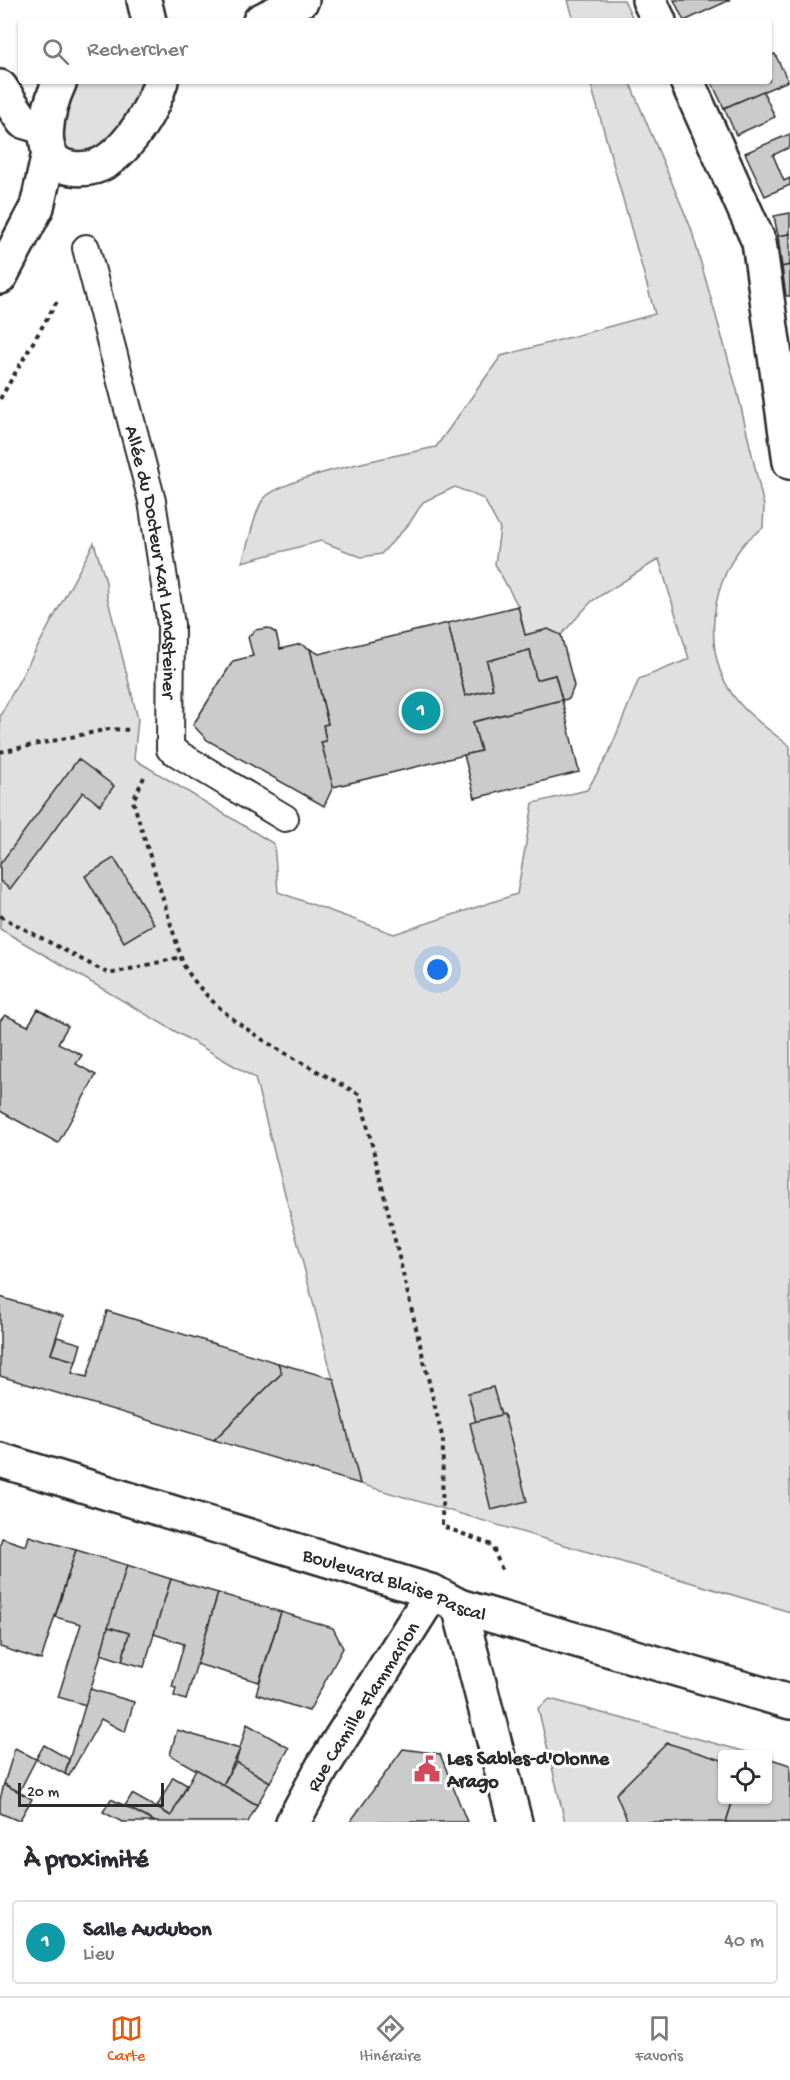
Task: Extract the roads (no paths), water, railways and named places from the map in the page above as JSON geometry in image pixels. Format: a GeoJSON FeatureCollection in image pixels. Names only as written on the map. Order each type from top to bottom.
{"type":"FeatureCollection","features":[{"type":"Feature","properties":{"kind":"street"},"geometry":{"type":"LineString","coordinates":[[144,0],[148,18]]}},
{"type":"Feature","properties":{"kind":"street"},"geometry":{"type":"LineString","coordinates":[[266,18],[302,0]]}},
{"type":"Feature","properties":{"kind":"street"},"geometry":{"type":"LineString","coordinates":[[649,0],[658,18]]}},
{"type":"Feature","properties":{"kind":"street"},"geometry":{"type":"LineString","coordinates":[[0,277],[37,207],[50,102],[59,84]]}},
{"type":"Feature","properties":{"kind":"street"},"geometry":{"type":"LineString","coordinates":[[0,87],[23,121],[47,140],[62,167],[83,170],[106,161],[132,137],[148,111],[160,84]]}},
{"type":"Feature","properties":{"kind":"street"},"geometry":{"type":"LineString","coordinates":[[688,84],[759,242],[790,462]]}},
{"type":"Feature","properties":{"kind":"street","name":"Boulevard Blaise Pascal"},"geometry":{"type":"LineString","coordinates":[[0,1460],[446,1599],[790,1702]]}},
{"type":"Feature","properties":{"kind":"street"},"geometry":{"type":"LineString","coordinates":[[446,1599],[514,1822]]}},
{"type":"Feature","properties":{"kind":"street","name":"Rue Camille Flammarion"},"geometry":{"type":"LineString","coordinates":[[293,1822],[322,1768],[446,1599]]}},
{"type":"Feature","properties":{"kind":"lane","name":"Allée du Docteur Karl Landsteiner"},"geometry":{"type":"LineString","coordinates":[[86,248],[152,501],[171,625],[170,740],[285,818]]}},
{"type":"Feature","properties":{"kind":"place","name":"Salle Audubon"},"geometry":{"type":"Point","coordinates":[421,711]}},
{"type":"Feature","properties":{"kind":"place","name":"Les Sables-d'Olonne Arago"},"geometry":{"type":"Point","coordinates":[427,1769]}}]}
